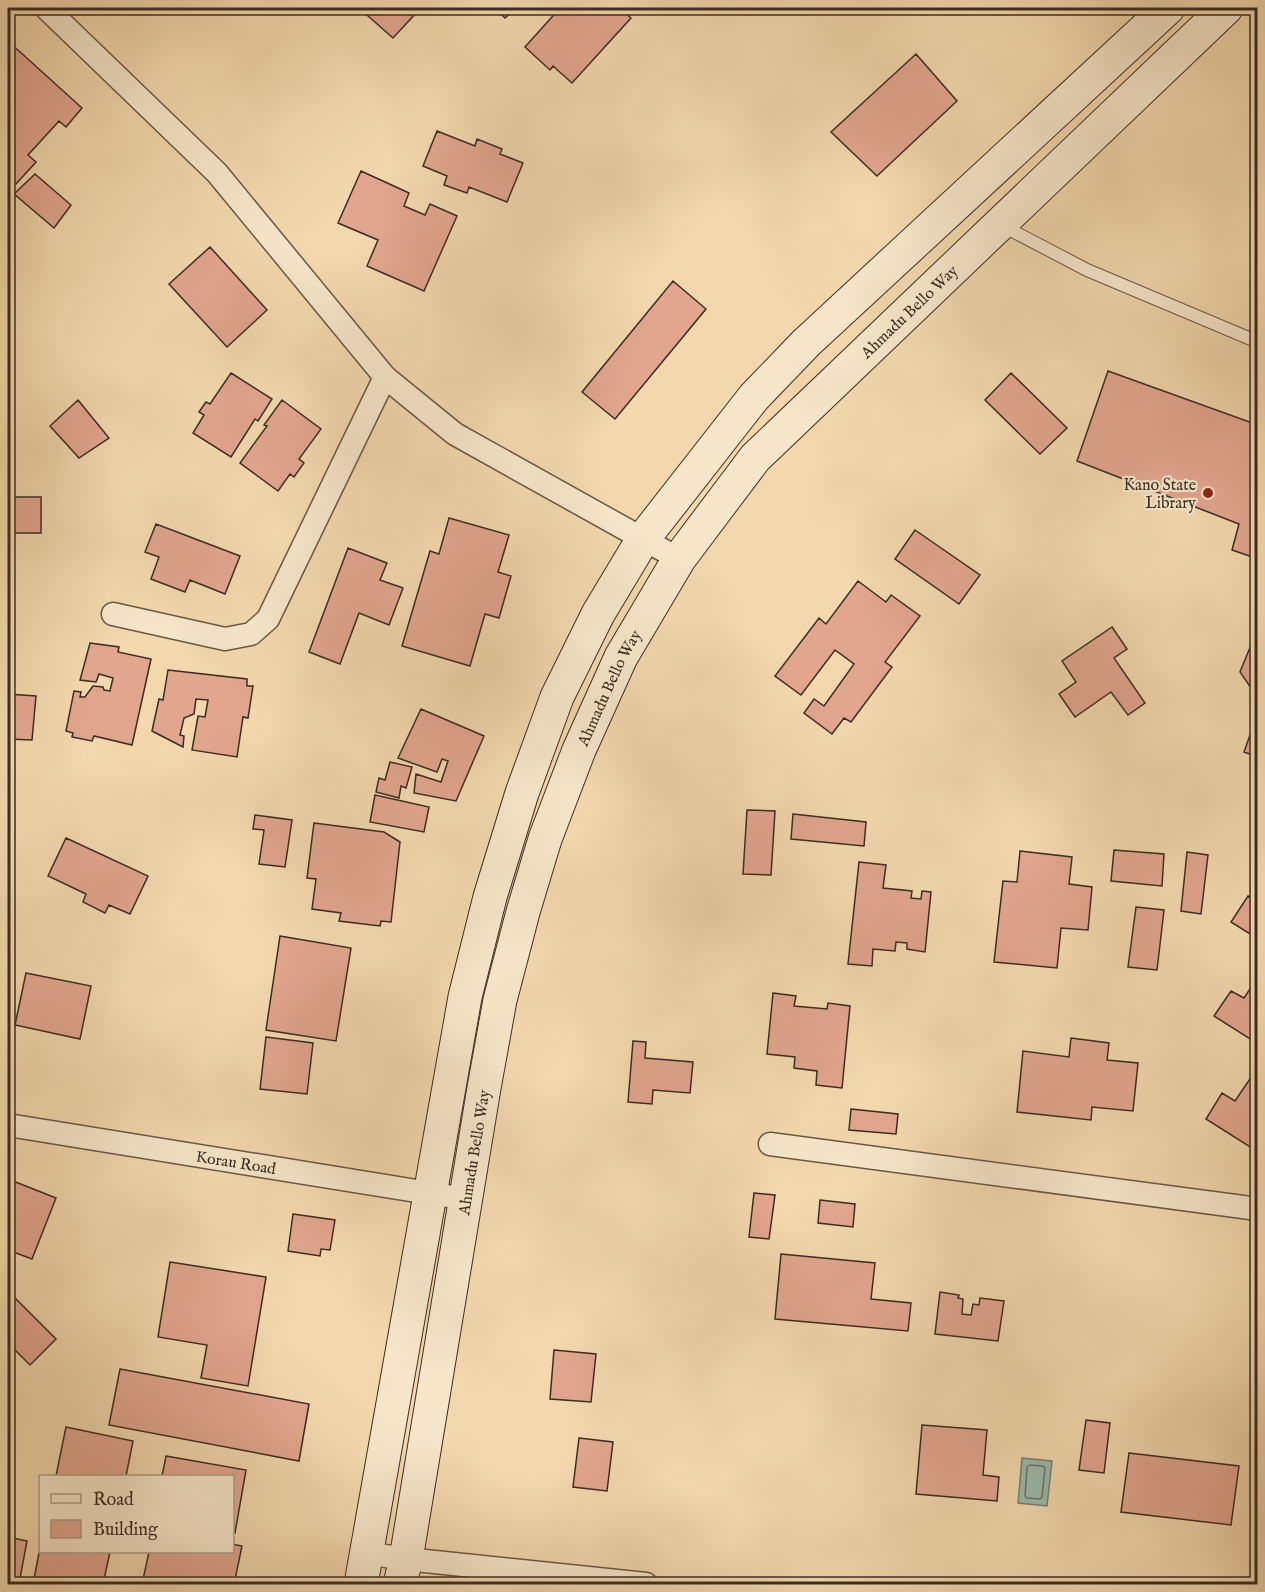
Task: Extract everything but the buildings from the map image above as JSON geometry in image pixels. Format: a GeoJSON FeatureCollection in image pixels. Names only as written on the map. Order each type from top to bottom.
{"type":"FeatureCollection","features":[{"type":"Feature","properties":{"kind":"main road","name":"Ahmadu Bello Way"},"geometry":{"type":"LineString","coordinates":[[363,1569],[465,997],[490,897],[522,794],[556,697],[598,614],[643,539],[754,397],[806,343],[1168,8]]}},
{"type":"Feature","properties":{"kind":"main road","name":"Ahmadu Bello Way"},"geometry":{"type":"LineString","coordinates":[[403,1572],[500,1000],[545,839],[579,750],[621,657],[679,559],[755,458],[1226,8]]}},
{"type":"Feature","properties":{"kind":"street"},"geometry":{"type":"LineString","coordinates":[[46,8],[217,173],[385,377],[455,434],[679,559]]}},
{"type":"Feature","properties":{"kind":"street"},"geometry":{"type":"LineString","coordinates":[[113,614],[225,639],[251,634],[268,619],[385,377]]}},
{"type":"Feature","properties":{"kind":"street","name":"Korau Road"},"geometry":{"type":"LineString","coordinates":[[8,1125],[466,1199]]}},
{"type":"Feature","properties":{"kind":"street"},"geometry":{"type":"LineString","coordinates":[[770,1144],[1257,1209]]}},
{"type":"Feature","properties":{"kind":"street"},"geometry":{"type":"LineString","coordinates":[[363,1569],[646,1584]]}},
{"type":"Feature","properties":{"kind":"lane"},"geometry":{"type":"LineString","coordinates":[[999,224],[1087,270],[1257,342]]}},
{"type":"Feature","properties":{"kind":"water"},"geometry":{"type":"Polygon","coordinates":[[[1022,1458],[1052,1461],[1047,1506],[1018,1503],[1022,1458]]]}},
{"type":"Feature","properties":{"kind":"place","name":"Kano State Library"},"geometry":{"type":"Point","coordinates":[1208,493]}}]}
